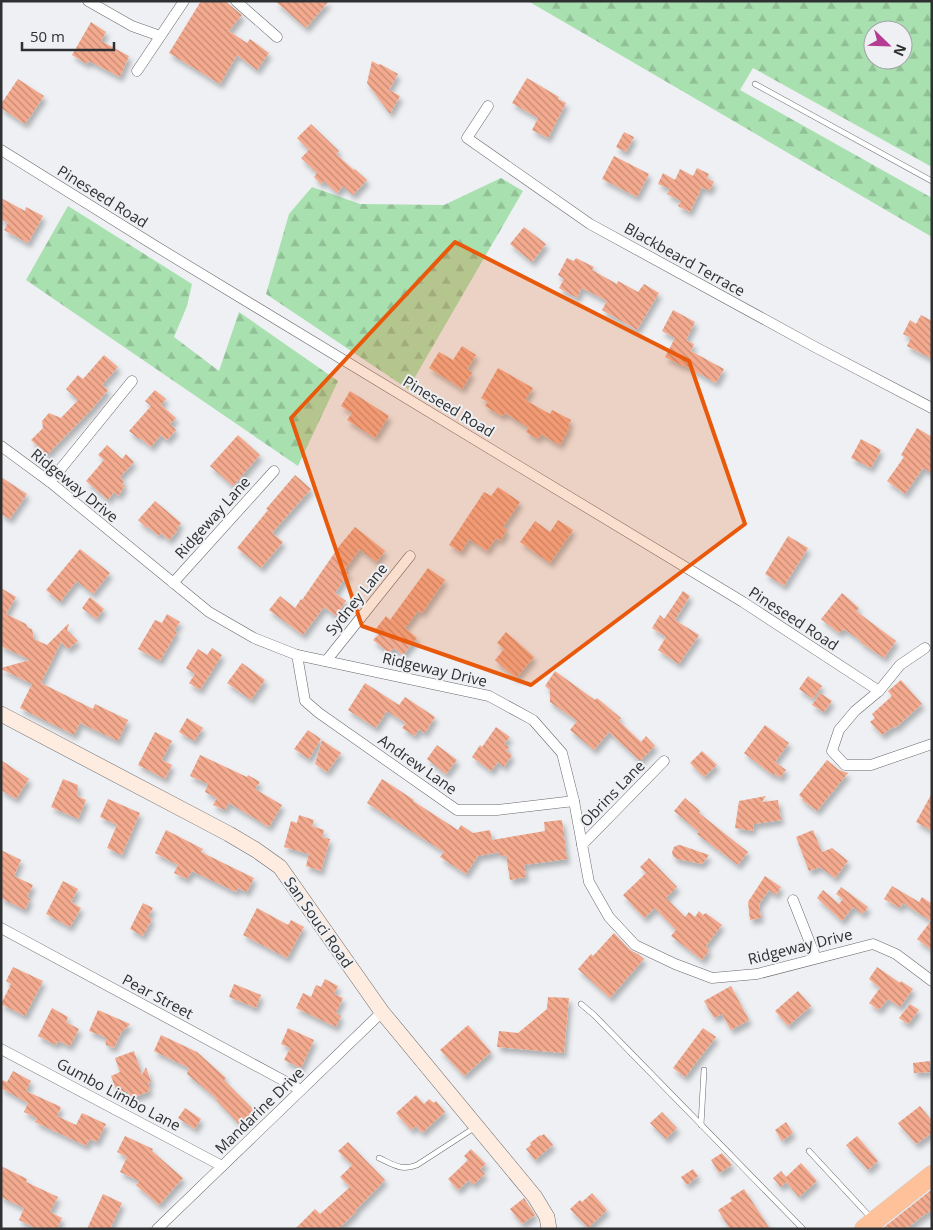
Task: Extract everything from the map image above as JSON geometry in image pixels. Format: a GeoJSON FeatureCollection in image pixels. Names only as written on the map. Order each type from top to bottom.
{"type":"FeatureCollection","features":[{"type":"Feature","properties":{"kind":"highway"},"geometry":{"type":"LineString","coordinates":[[869,1225],[932,1175]]}},
{"type":"Feature","properties":{"kind":"street"},"geometry":{"type":"LineString","coordinates":[[88,1],[132,26],[160,36]]}},
{"type":"Feature","properties":{"kind":"street"},"geometry":{"type":"LineString","coordinates":[[138,71],[184,1]]}},
{"type":"Feature","properties":{"kind":"street"},"geometry":{"type":"LineString","coordinates":[[236,1],[277,37]]}},
{"type":"Feature","properties":{"kind":"street","name":"Blackbeard Terrace"},"geometry":{"type":"LineString","coordinates":[[488,106],[467,138],[590,224],[789,333],[932,408]]}},
{"type":"Feature","properties":{"kind":"street","name":"Pineseed Road"},"geometry":{"type":"LineString","coordinates":[[1,150],[157,248],[743,602],[879,691]]}},
{"type":"Feature","properties":{"kind":"street"},"geometry":{"type":"LineString","coordinates":[[50,482],[132,381]]}},
{"type":"Feature","properties":{"kind":"street","name":"Ridgeway Drive"},"geometry":{"type":"LineString","coordinates":[[1,446],[50,482],[209,612],[254,638],[297,654],[489,696],[533,720],[562,753],[574,801],[589,882],[609,917],[635,945],[675,964],[712,978],[756,974],[873,944],[896,954],[932,981]]}},
{"type":"Feature","properties":{"kind":"street","name":"Ridgeway Lane"},"geometry":{"type":"LineString","coordinates":[[173,584],[274,471]]}},
{"type":"Feature","properties":{"kind":"street","name":"Sydney Lane"},"geometry":{"type":"LineString","coordinates":[[326,661],[410,556]]}},
{"type":"Feature","properties":{"kind":"street"},"geometry":{"type":"LineString","coordinates":[[925,648],[900,665],[879,691],[855,711],[838,730],[832,751],[845,765],[871,765],[932,744]]}},
{"type":"Feature","properties":{"kind":"street","name":"Andrew Lane"},"geometry":{"type":"LineString","coordinates":[[297,654],[305,701],[319,713],[457,810],[496,810],[574,801]]}},
{"type":"Feature","properties":{"kind":"street","name":"San Souci Road"},"geometry":{"type":"LineString","coordinates":[[1,714],[229,834],[280,867],[382,1012],[535,1198],[547,1217],[549,1229]]}},
{"type":"Feature","properties":{"kind":"street","name":"Obrins Lane"},"geometry":{"type":"LineString","coordinates":[[582,845],[664,761]]}},
{"type":"Feature","properties":{"kind":"street"},"geometry":{"type":"LineString","coordinates":[[793,900],[816,958]]}},
{"type":"Feature","properties":{"kind":"street","name":"Pear Street"},"geometry":{"type":"LineString","coordinates":[[1,928],[301,1090]]}},
{"type":"Feature","properties":{"kind":"street","name":"Mandarine Drive"},"geometry":{"type":"LineString","coordinates":[[157,1229],[382,1012]]}},
{"type":"Feature","properties":{"kind":"street","name":"Gumbo Limbo Lane"},"geometry":{"type":"LineString","coordinates":[[1,1049],[222,1166]]}},
{"type":"Feature","properties":{"kind":"lane"},"geometry":{"type":"LineString","coordinates":[[755,84],[932,181]]}},
{"type":"Feature","properties":{"kind":"lane"},"geometry":{"type":"LineString","coordinates":[[581,1004],[594,1015],[803,1229]]}},
{"type":"Feature","properties":{"kind":"lane"},"geometry":{"type":"LineString","coordinates":[[701,1125],[704,1070]]}},
{"type":"Feature","properties":{"kind":"lane"},"geometry":{"type":"LineString","coordinates":[[380,1158],[406,1169],[417,1165],[477,1126]]}},
{"type":"Feature","properties":{"kind":"lane"},"geometry":{"type":"LineString","coordinates":[[809,1151],[869,1225]]}},
{"type":"Feature","properties":{"kind":"highlighted area"},"geometry":{"type":"Polygon","coordinates":[[[455,242],[689,361],[745,524],[531,685],[362,626],[291,418],[455,242]]]}},
{"type":"Feature","properties":{"kind":"green space"},"geometry":{"type":"Polygon","coordinates":[[[528,1],[932,1],[932,167],[753,68],[740,90],[932,198],[932,237],[528,1]]]}},
{"type":"Feature","properties":{"kind":"green space"},"geometry":{"type":"Polygon","coordinates":[[[501,178],[523,191],[408,389],[266,294],[289,214],[312,187],[360,204],[444,205],[501,178]]]}},
{"type":"Feature","properties":{"kind":"green space"},"geometry":{"type":"Polygon","coordinates":[[[68,206],[192,284],[187,306],[174,337],[219,371],[239,312],[338,381],[298,466],[26,280],[68,206]]]}},
{"type":"Feature","properties":{"kind":"building"},"geometry":{"type":"Polygon","coordinates":[[[201,1],[225,1],[242,15],[229,31],[247,43],[250,39],[269,53],[257,70],[237,55],[220,84],[169,53],[201,1]]]}},
{"type":"Feature","properties":{"kind":"building"},"geometry":{"type":"Polygon","coordinates":[[[275,1],[329,1],[306,28],[275,1]]]}},
{"type":"Feature","properties":{"kind":"building"},"geometry":{"type":"Polygon","coordinates":[[[91,22],[106,32],[101,41],[129,56],[120,77],[89,61],[87,64],[72,55],[91,22]]]}},
{"type":"Feature","properties":{"kind":"building"},"geometry":{"type":"Polygon","coordinates":[[[372,61],[398,74],[389,90],[400,96],[390,114],[367,83],[372,61]]]}},
{"type":"Feature","properties":{"kind":"building"},"geometry":{"type":"Polygon","coordinates":[[[527,78],[566,103],[548,138],[532,130],[538,118],[512,103],[527,78]]]}},
{"type":"Feature","properties":{"kind":"building"},"geometry":{"type":"Polygon","coordinates":[[[18,79],[44,96],[25,124],[1,108],[1,104],[18,79]]]}},
{"type":"Feature","properties":{"kind":"building"},"geometry":{"type":"Polygon","coordinates":[[[311,124],[339,151],[336,154],[367,180],[353,195],[343,186],[337,193],[324,181],[321,184],[314,177],[317,173],[301,158],[309,150],[297,138],[311,124]]]}},
{"type":"Feature","properties":{"kind":"building"},"geometry":{"type":"Polygon","coordinates":[[[624,132],[634,137],[626,152],[616,147],[624,132]]]}},
{"type":"Feature","properties":{"kind":"building"},"geometry":{"type":"Polygon","coordinates":[[[614,156],[649,174],[637,197],[602,179],[614,156]]]}},
{"type":"Feature","properties":{"kind":"building"},"geometry":{"type":"Polygon","coordinates":[[[697,168],[709,174],[707,178],[714,182],[709,191],[702,187],[690,212],[678,206],[681,201],[667,194],[670,189],[658,184],[663,173],[675,180],[680,169],[693,176],[697,168]]]}},
{"type":"Feature","properties":{"kind":"building"},"geometry":{"type":"Polygon","coordinates":[[[1,198],[25,211],[26,207],[43,216],[28,243],[4,230],[8,223],[1,219],[1,198]]]}},
{"type":"Feature","properties":{"kind":"building"},"geometry":{"type":"Polygon","coordinates":[[[524,227],[546,244],[532,262],[510,244],[524,227]]]}},
{"type":"Feature","properties":{"kind":"building"},"geometry":{"type":"Polygon","coordinates":[[[567,258],[574,261],[576,258],[594,267],[592,270],[617,284],[618,281],[638,292],[644,284],[659,293],[637,330],[602,310],[607,301],[582,288],[577,298],[559,288],[564,279],[558,275],[567,258]]]}},
{"type":"Feature","properties":{"kind":"building"},"geometry":{"type":"Polygon","coordinates":[[[673,310],[695,322],[686,340],[694,344],[691,351],[724,369],[716,383],[684,365],[665,357],[675,338],[662,331],[673,310]]]}},
{"type":"Feature","properties":{"kind":"building"},"geometry":{"type":"Polygon","coordinates":[[[921,315],[932,321],[932,359],[907,346],[911,338],[903,334],[910,320],[916,324],[921,315]]]}},
{"type":"Feature","properties":{"kind":"building"},"geometry":{"type":"Polygon","coordinates":[[[462,346],[476,355],[467,369],[472,373],[462,389],[429,368],[439,352],[453,360],[462,346]]]}},
{"type":"Feature","properties":{"kind":"building"},"geometry":{"type":"Polygon","coordinates":[[[104,355],[118,367],[102,385],[108,390],[47,455],[31,440],[43,428],[42,421],[49,413],[61,418],[78,400],[66,389],[78,375],[83,379],[104,355]]]}},
{"type":"Feature","properties":{"kind":"building"},"geometry":{"type":"Polygon","coordinates":[[[498,368],[533,388],[525,400],[550,414],[552,410],[571,420],[568,426],[570,427],[560,445],[541,434],[538,439],[526,432],[529,428],[505,413],[502,416],[485,406],[488,402],[481,398],[498,368]]]}},
{"type":"Feature","properties":{"kind":"building"},"geometry":{"type":"Polygon","coordinates":[[[155,390],[166,399],[161,405],[176,418],[170,424],[176,430],[167,440],[161,435],[151,447],[129,431],[151,406],[145,401],[155,390]]]}},
{"type":"Feature","properties":{"kind":"building"},"geometry":{"type":"Polygon","coordinates":[[[350,391],[389,416],[375,438],[347,420],[352,413],[341,406],[350,391]]]}},
{"type":"Feature","properties":{"kind":"building"},"geometry":{"type":"Polygon","coordinates":[[[917,428],[932,437],[932,473],[923,468],[905,494],[887,481],[904,457],[901,455],[917,428]]]}},
{"type":"Feature","properties":{"kind":"building"},"geometry":{"type":"Polygon","coordinates":[[[238,435],[260,455],[233,486],[210,466],[238,435]]]}},
{"type":"Feature","properties":{"kind":"building"},"geometry":{"type":"Polygon","coordinates":[[[861,439],[881,450],[871,468],[851,458],[861,439]]]}},
{"type":"Feature","properties":{"kind":"building"},"geometry":{"type":"Polygon","coordinates":[[[107,445],[122,459],[126,454],[134,462],[120,477],[124,481],[122,484],[125,486],[118,496],[114,492],[108,500],[86,481],[104,460],[98,455],[107,445]]]}},
{"type":"Feature","properties":{"kind":"building"},"geometry":{"type":"Polygon","coordinates":[[[295,475],[311,489],[272,533],[283,542],[261,568],[237,548],[268,510],[266,509],[295,475]]]}},
{"type":"Feature","properties":{"kind":"building"},"geometry":{"type":"Polygon","coordinates":[[[1,477],[27,494],[10,519],[1,514],[1,477]]]}},
{"type":"Feature","properties":{"kind":"building"},"geometry":{"type":"Polygon","coordinates":[[[498,487],[520,502],[503,527],[507,530],[500,541],[496,538],[487,551],[469,539],[461,552],[449,545],[484,492],[491,496],[498,487]]]}},
{"type":"Feature","properties":{"kind":"building"},"geometry":{"type":"Polygon","coordinates":[[[155,501],[181,523],[177,528],[178,530],[169,540],[161,533],[159,536],[138,520],[155,501]]]}},
{"type":"Feature","properties":{"kind":"building"},"geometry":{"type":"Polygon","coordinates":[[[558,520],[573,530],[550,563],[520,542],[535,521],[550,532],[558,520]]]}},
{"type":"Feature","properties":{"kind":"building"},"geometry":{"type":"Polygon","coordinates":[[[355,527],[385,551],[376,562],[360,549],[344,570],[349,573],[335,593],[346,601],[336,616],[324,607],[303,635],[269,610],[280,596],[295,608],[355,527]]]}},
{"type":"Feature","properties":{"kind":"building"},"geometry":{"type":"Polygon","coordinates":[[[788,536],[808,548],[784,586],[765,574],[788,536]]]}},
{"type":"Feature","properties":{"kind":"building"},"geometry":{"type":"Polygon","coordinates":[[[80,549],[110,573],[93,594],[77,581],[60,602],[46,590],[80,549]]]}},
{"type":"Feature","properties":{"kind":"building"},"geometry":{"type":"Polygon","coordinates":[[[428,568],[445,580],[422,613],[418,611],[405,628],[417,638],[403,655],[394,648],[389,653],[373,640],[379,634],[374,631],[386,616],[390,620],[428,568]]]}},
{"type":"Feature","properties":{"kind":"building"},"geometry":{"type":"Polygon","coordinates":[[[1,588],[16,597],[6,614],[32,629],[34,639],[47,645],[69,625],[67,630],[78,641],[68,649],[61,642],[41,683],[93,709],[95,704],[128,720],[118,741],[80,723],[74,735],[20,708],[32,684],[1,668],[30,660],[1,646],[1,588]]]}},
{"type":"Feature","properties":{"kind":"building"},"geometry":{"type":"Polygon","coordinates":[[[683,591],[690,596],[675,620],[699,635],[679,664],[658,650],[666,637],[652,628],[660,615],[664,619],[683,591]]]}},
{"type":"Feature","properties":{"kind":"building"},"geometry":{"type":"Polygon","coordinates":[[[842,593],[859,608],[856,611],[896,641],[884,658],[844,629],[839,633],[821,619],[842,593]]]}},
{"type":"Feature","properties":{"kind":"building"},"geometry":{"type":"Polygon","coordinates":[[[90,597],[104,609],[96,619],[82,608],[90,597]]]}},
{"type":"Feature","properties":{"kind":"building"},"geometry":{"type":"Polygon","coordinates":[[[167,614],[180,622],[174,631],[177,632],[160,661],[138,649],[155,620],[162,623],[167,614]]]}},
{"type":"Feature","properties":{"kind":"building"},"geometry":{"type":"Polygon","coordinates":[[[506,632],[534,657],[516,678],[495,660],[504,649],[497,643],[506,632]]]}},
{"type":"Feature","properties":{"kind":"building"},"geometry":{"type":"Polygon","coordinates":[[[212,648],[222,655],[200,690],[189,683],[195,674],[186,668],[198,649],[207,655],[212,648]]]}},
{"type":"Feature","properties":{"kind":"building"},"geometry":{"type":"Polygon","coordinates":[[[242,663],[265,680],[251,700],[227,683],[242,663]]]}},
{"type":"Feature","properties":{"kind":"building"},"geometry":{"type":"Polygon","coordinates":[[[555,671],[595,700],[597,698],[621,718],[619,721],[641,742],[646,736],[655,746],[640,761],[609,732],[594,750],[570,730],[577,721],[550,702],[550,690],[545,686],[555,671]]]}},
{"type":"Feature","properties":{"kind":"building"},"geometry":{"type":"Polygon","coordinates":[[[808,676],[822,686],[813,699],[799,689],[808,676]]]}},
{"type":"Feature","properties":{"kind":"building"},"geometry":{"type":"Polygon","coordinates":[[[901,680],[922,704],[895,728],[894,726],[882,735],[870,722],[875,718],[872,714],[892,696],[888,691],[901,680]]]}},
{"type":"Feature","properties":{"kind":"building"},"geometry":{"type":"Polygon","coordinates":[[[365,683],[399,705],[405,697],[435,717],[425,733],[419,729],[415,736],[402,728],[406,723],[387,711],[376,728],[348,710],[365,683]]]}},
{"type":"Feature","properties":{"kind":"building"},"geometry":{"type":"Polygon","coordinates":[[[820,693],[832,701],[824,712],[812,705],[820,693]]]}},
{"type":"Feature","properties":{"kind":"building"},"geometry":{"type":"Polygon","coordinates":[[[187,718],[203,728],[194,741],[179,732],[187,718]]]}},
{"type":"Feature","properties":{"kind":"building"},"geometry":{"type":"Polygon","coordinates":[[[765,725],[789,743],[775,762],[786,770],[780,778],[774,773],[774,776],[744,753],[765,725]]]}},
{"type":"Feature","properties":{"kind":"building"},"geometry":{"type":"Polygon","coordinates":[[[496,727],[510,737],[504,744],[509,747],[506,751],[512,755],[504,767],[498,762],[491,771],[472,757],[480,745],[482,747],[496,727]]]}},
{"type":"Feature","properties":{"kind":"building"},"geometry":{"type":"Polygon","coordinates":[[[308,730],[321,739],[309,759],[294,749],[308,730]]]}},
{"type":"Feature","properties":{"kind":"building"},"geometry":{"type":"Polygon","coordinates":[[[155,732],[172,741],[162,760],[172,765],[165,779],[138,765],[155,732]]]}},
{"type":"Feature","properties":{"kind":"building"},"geometry":{"type":"Polygon","coordinates":[[[322,740],[341,753],[327,772],[315,764],[322,740]]]}},
{"type":"Feature","properties":{"kind":"building"},"geometry":{"type":"Polygon","coordinates":[[[437,745],[457,760],[446,774],[427,759],[437,745]]]}},
{"type":"Feature","properties":{"kind":"building"},"geometry":{"type":"Polygon","coordinates":[[[702,751],[717,765],[704,777],[690,763],[702,751]]]}},
{"type":"Feature","properties":{"kind":"building"},"geometry":{"type":"Polygon","coordinates":[[[200,755],[260,782],[255,789],[282,805],[269,827],[229,803],[225,810],[213,805],[217,798],[205,792],[208,784],[190,776],[200,755]]]}},
{"type":"Feature","properties":{"kind":"building"},"geometry":{"type":"Polygon","coordinates":[[[1,760],[29,779],[16,799],[1,790],[1,760]]]}},
{"type":"Feature","properties":{"kind":"building"},"geometry":{"type":"Polygon","coordinates":[[[827,760],[839,770],[848,773],[817,811],[802,800],[799,795],[827,760]]]}},
{"type":"Feature","properties":{"kind":"building"},"geometry":{"type":"Polygon","coordinates":[[[63,779],[78,785],[77,796],[86,800],[78,819],[51,807],[63,779]]]}},
{"type":"Feature","properties":{"kind":"building"},"geometry":{"type":"Polygon","coordinates":[[[382,779],[458,830],[461,825],[473,833],[490,830],[492,840],[545,831],[544,822],[562,820],[567,859],[524,865],[526,877],[510,880],[506,855],[500,856],[500,852],[478,856],[466,874],[440,857],[444,852],[367,803],[382,779]]]}},
{"type":"Feature","properties":{"kind":"building"},"geometry":{"type":"Polygon","coordinates":[[[932,793],[932,831],[916,822],[932,793]]]}},
{"type":"Feature","properties":{"kind":"building"},"geometry":{"type":"Polygon","coordinates":[[[766,796],[762,802],[778,800],[781,820],[754,824],[753,831],[735,828],[739,801],[766,796]]]}},
{"type":"Feature","properties":{"kind":"building"},"geometry":{"type":"Polygon","coordinates":[[[685,798],[700,811],[699,813],[748,852],[738,865],[697,834],[699,832],[674,811],[685,798]]]}},
{"type":"Feature","properties":{"kind":"building"},"geometry":{"type":"Polygon","coordinates":[[[108,799],[140,813],[122,855],[107,848],[117,825],[100,817],[108,799]]]}},
{"type":"Feature","properties":{"kind":"building"},"geometry":{"type":"Polygon","coordinates":[[[299,815],[314,820],[312,826],[324,830],[322,837],[330,839],[321,871],[306,866],[309,854],[284,847],[291,821],[297,823],[299,815]]]}},
{"type":"Feature","properties":{"kind":"building"},"geometry":{"type":"Polygon","coordinates":[[[166,830],[203,849],[201,852],[254,878],[247,892],[238,888],[236,892],[192,871],[187,879],[174,873],[178,865],[155,853],[166,830]]]}},
{"type":"Feature","properties":{"kind":"building"},"geometry":{"type":"Polygon","coordinates":[[[813,830],[822,852],[832,848],[848,861],[835,878],[820,867],[809,871],[796,837],[813,830]]]}},
{"type":"Feature","properties":{"kind":"building"},"geometry":{"type":"Polygon","coordinates":[[[678,845],[709,855],[702,864],[677,859],[673,856],[672,852],[674,847],[678,845]]]}},
{"type":"Feature","properties":{"kind":"building"},"geometry":{"type":"Polygon","coordinates":[[[1,850],[21,860],[14,876],[33,885],[27,897],[30,899],[25,910],[1,898],[1,850]]]}},
{"type":"Feature","properties":{"kind":"building"},"geometry":{"type":"Polygon","coordinates":[[[649,858],[677,887],[666,898],[685,917],[689,912],[695,917],[699,911],[703,915],[706,913],[722,925],[706,946],[709,951],[702,960],[671,936],[676,930],[655,908],[644,918],[623,895],[646,873],[640,867],[649,858]]]}},
{"type":"Feature","properties":{"kind":"building"},"geometry":{"type":"Polygon","coordinates":[[[765,876],[781,887],[776,895],[769,890],[759,904],[761,918],[750,920],[748,902],[765,876]]]}},
{"type":"Feature","properties":{"kind":"building"},"geometry":{"type":"Polygon","coordinates":[[[63,881],[78,889],[71,902],[81,908],[70,927],[46,914],[63,881]]]}},
{"type":"Feature","properties":{"kind":"building"},"geometry":{"type":"Polygon","coordinates":[[[892,886],[919,902],[922,897],[932,904],[932,950],[917,939],[931,921],[903,903],[900,908],[884,899],[892,886]]]}},
{"type":"Feature","properties":{"kind":"building"},"geometry":{"type":"Polygon","coordinates":[[[841,887],[868,907],[863,914],[853,907],[842,921],[817,898],[823,890],[839,904],[843,899],[836,894],[841,887]]]}},
{"type":"Feature","properties":{"kind":"building"},"geometry":{"type":"Polygon","coordinates":[[[143,903],[153,908],[148,917],[152,919],[143,936],[130,929],[143,903]]]}},
{"type":"Feature","properties":{"kind":"building"},"geometry":{"type":"Polygon","coordinates":[[[257,908],[288,925],[291,920],[304,927],[287,958],[243,935],[257,908]]]}},
{"type":"Feature","properties":{"kind":"building"},"geometry":{"type":"Polygon","coordinates":[[[614,933],[630,950],[644,959],[610,998],[578,969],[614,933]]]}},
{"type":"Feature","properties":{"kind":"building"},"geometry":{"type":"Polygon","coordinates":[[[13,967],[43,981],[25,1016],[1,1004],[11,984],[6,981],[13,967]]]}},
{"type":"Feature","properties":{"kind":"building"},"geometry":{"type":"Polygon","coordinates":[[[877,967],[900,983],[901,981],[913,989],[900,1007],[888,999],[879,1010],[869,1003],[880,988],[869,979],[877,967]]]}},
{"type":"Feature","properties":{"kind":"building"},"geometry":{"type":"Polygon","coordinates":[[[325,979],[338,986],[334,994],[343,998],[336,1013],[341,1016],[336,1027],[296,1008],[303,993],[311,997],[316,985],[321,987],[325,979]]]}},
{"type":"Feature","properties":{"kind":"building"},"geometry":{"type":"Polygon","coordinates":[[[234,984],[261,995],[256,1008],[229,997],[234,984]]]}},
{"type":"Feature","properties":{"kind":"building"},"geometry":{"type":"Polygon","coordinates":[[[731,986],[749,1020],[731,1030],[722,1014],[714,1018],[704,1001],[731,986]]]}},
{"type":"Feature","properties":{"kind":"building"},"geometry":{"type":"Polygon","coordinates":[[[798,991],[811,1006],[788,1026],[775,1011],[798,991]]]}},
{"type":"Feature","properties":{"kind":"building"},"geometry":{"type":"Polygon","coordinates":[[[548,997],[569,998],[564,1053],[497,1047],[499,1031],[518,1033],[547,1009],[548,997]]]}},
{"type":"Feature","properties":{"kind":"building"},"geometry":{"type":"Polygon","coordinates":[[[910,1004],[919,1010],[908,1024],[899,1018],[910,1004]]]}},
{"type":"Feature","properties":{"kind":"building"},"geometry":{"type":"Polygon","coordinates":[[[52,1008],[68,1017],[66,1022],[79,1029],[70,1046],[58,1041],[56,1045],[38,1036],[52,1008]]]}},
{"type":"Feature","properties":{"kind":"building"},"geometry":{"type":"Polygon","coordinates":[[[98,1010],[130,1024],[121,1033],[114,1048],[106,1045],[105,1037],[89,1031],[98,1010]]]}},
{"type":"Feature","properties":{"kind":"building"},"geometry":{"type":"Polygon","coordinates":[[[468,1025],[491,1052],[464,1076],[440,1050],[468,1025]]]}},
{"type":"Feature","properties":{"kind":"building"},"geometry":{"type":"Polygon","coordinates":[[[288,1028],[314,1040],[301,1068],[284,1060],[290,1048],[281,1044],[288,1028]]]}},
{"type":"Feature","properties":{"kind":"building"},"geometry":{"type":"Polygon","coordinates":[[[703,1028],[716,1037],[685,1077],[673,1068],[703,1028]]]}},
{"type":"Feature","properties":{"kind":"building"},"geometry":{"type":"Polygon","coordinates":[[[161,1035],[197,1052],[226,1078],[224,1080],[255,1111],[240,1125],[217,1099],[187,1074],[189,1068],[154,1051],[161,1035]]]}},
{"type":"Feature","properties":{"kind":"building"},"geometry":{"type":"Polygon","coordinates":[[[134,1051],[142,1075],[146,1067],[151,1082],[148,1083],[150,1091],[130,1099],[128,1091],[118,1095],[111,1076],[120,1072],[115,1058],[134,1051]]]}},
{"type":"Feature","properties":{"kind":"building"},"geometry":{"type":"Polygon","coordinates":[[[930,1061],[930,1072],[914,1073],[913,1063],[930,1061]]]}},
{"type":"Feature","properties":{"kind":"building"},"geometry":{"type":"Polygon","coordinates":[[[13,1071],[31,1081],[26,1091],[61,1107],[57,1116],[76,1125],[82,1113],[106,1124],[97,1142],[90,1139],[86,1146],[35,1122],[37,1118],[24,1112],[28,1103],[1,1088],[2,1080],[7,1082],[13,1071]]]}},
{"type":"Feature","properties":{"kind":"building"},"geometry":{"type":"Polygon","coordinates":[[[416,1095],[424,1104],[429,1099],[434,1103],[436,1101],[445,1112],[422,1133],[416,1126],[411,1130],[396,1113],[416,1095]]]}},
{"type":"Feature","properties":{"kind":"building"},"geometry":{"type":"Polygon","coordinates":[[[920,1106],[932,1121],[932,1133],[916,1144],[898,1123],[920,1106]]]}},
{"type":"Feature","properties":{"kind":"building"},"geometry":{"type":"Polygon","coordinates":[[[185,1108],[201,1119],[195,1129],[178,1118],[185,1108]]]}},
{"type":"Feature","properties":{"kind":"building"},"geometry":{"type":"Polygon","coordinates":[[[662,1112],[677,1128],[666,1139],[650,1123],[662,1112]]]}},
{"type":"Feature","properties":{"kind":"building"},"geometry":{"type":"Polygon","coordinates":[[[786,1122],[793,1133],[782,1141],[775,1130],[786,1122]]]}},
{"type":"Feature","properties":{"kind":"building"},"geometry":{"type":"Polygon","coordinates":[[[544,1134],[553,1145],[535,1160],[526,1149],[531,1145],[530,1143],[544,1134]]]}},
{"type":"Feature","properties":{"kind":"building"},"geometry":{"type":"Polygon","coordinates":[[[125,1136],[153,1149],[152,1151],[183,1178],[159,1205],[136,1185],[139,1181],[120,1172],[127,1157],[117,1152],[125,1136]]]}},
{"type":"Feature","properties":{"kind":"building"},"geometry":{"type":"Polygon","coordinates":[[[857,1136],[878,1161],[868,1170],[846,1145],[857,1136]]]}},
{"type":"Feature","properties":{"kind":"building"},"geometry":{"type":"Polygon","coordinates":[[[348,1142],[385,1180],[338,1229],[295,1229],[315,1209],[320,1214],[350,1187],[340,1177],[352,1165],[338,1151],[348,1142]]]}},
{"type":"Feature","properties":{"kind":"building"},"geometry":{"type":"Polygon","coordinates":[[[471,1149],[486,1164],[480,1169],[485,1174],[473,1185],[469,1180],[458,1190],[448,1179],[468,1160],[464,1156],[471,1149]]]}},
{"type":"Feature","properties":{"kind":"building"},"geometry":{"type":"Polygon","coordinates":[[[722,1153],[732,1165],[719,1173],[711,1160],[722,1153]]]}},
{"type":"Feature","properties":{"kind":"building"},"geometry":{"type":"Polygon","coordinates":[[[801,1163],[817,1181],[799,1197],[786,1182],[781,1187],[773,1178],[781,1171],[786,1177],[801,1163]]]}},
{"type":"Feature","properties":{"kind":"building"},"geometry":{"type":"Polygon","coordinates":[[[1,1166],[27,1179],[26,1182],[58,1197],[50,1212],[62,1218],[57,1229],[37,1229],[19,1220],[24,1208],[1,1197],[1,1166]]]}},
{"type":"Feature","properties":{"kind":"building"},"geometry":{"type":"Polygon","coordinates":[[[693,1169],[698,1176],[687,1185],[681,1177],[693,1169]]]}},
{"type":"Feature","properties":{"kind":"building"},"geometry":{"type":"Polygon","coordinates":[[[744,1189],[770,1229],[730,1229],[718,1210],[732,1201],[730,1198],[744,1189]]]}},
{"type":"Feature","properties":{"kind":"building"},"geometry":{"type":"Polygon","coordinates":[[[931,1190],[932,1210],[906,1229],[883,1228],[931,1190]]]}},
{"type":"Feature","properties":{"kind":"building"},"geometry":{"type":"Polygon","coordinates":[[[592,1193],[607,1210],[588,1228],[570,1209],[592,1193]]]}},
{"type":"Feature","properties":{"kind":"building"},"geometry":{"type":"Polygon","coordinates":[[[103,1194],[122,1203],[110,1229],[87,1229],[103,1194]]]}},
{"type":"Feature","properties":{"kind":"building"},"geometry":{"type":"Polygon","coordinates":[[[524,1198],[535,1215],[522,1224],[510,1209],[524,1198]]]}}]}
